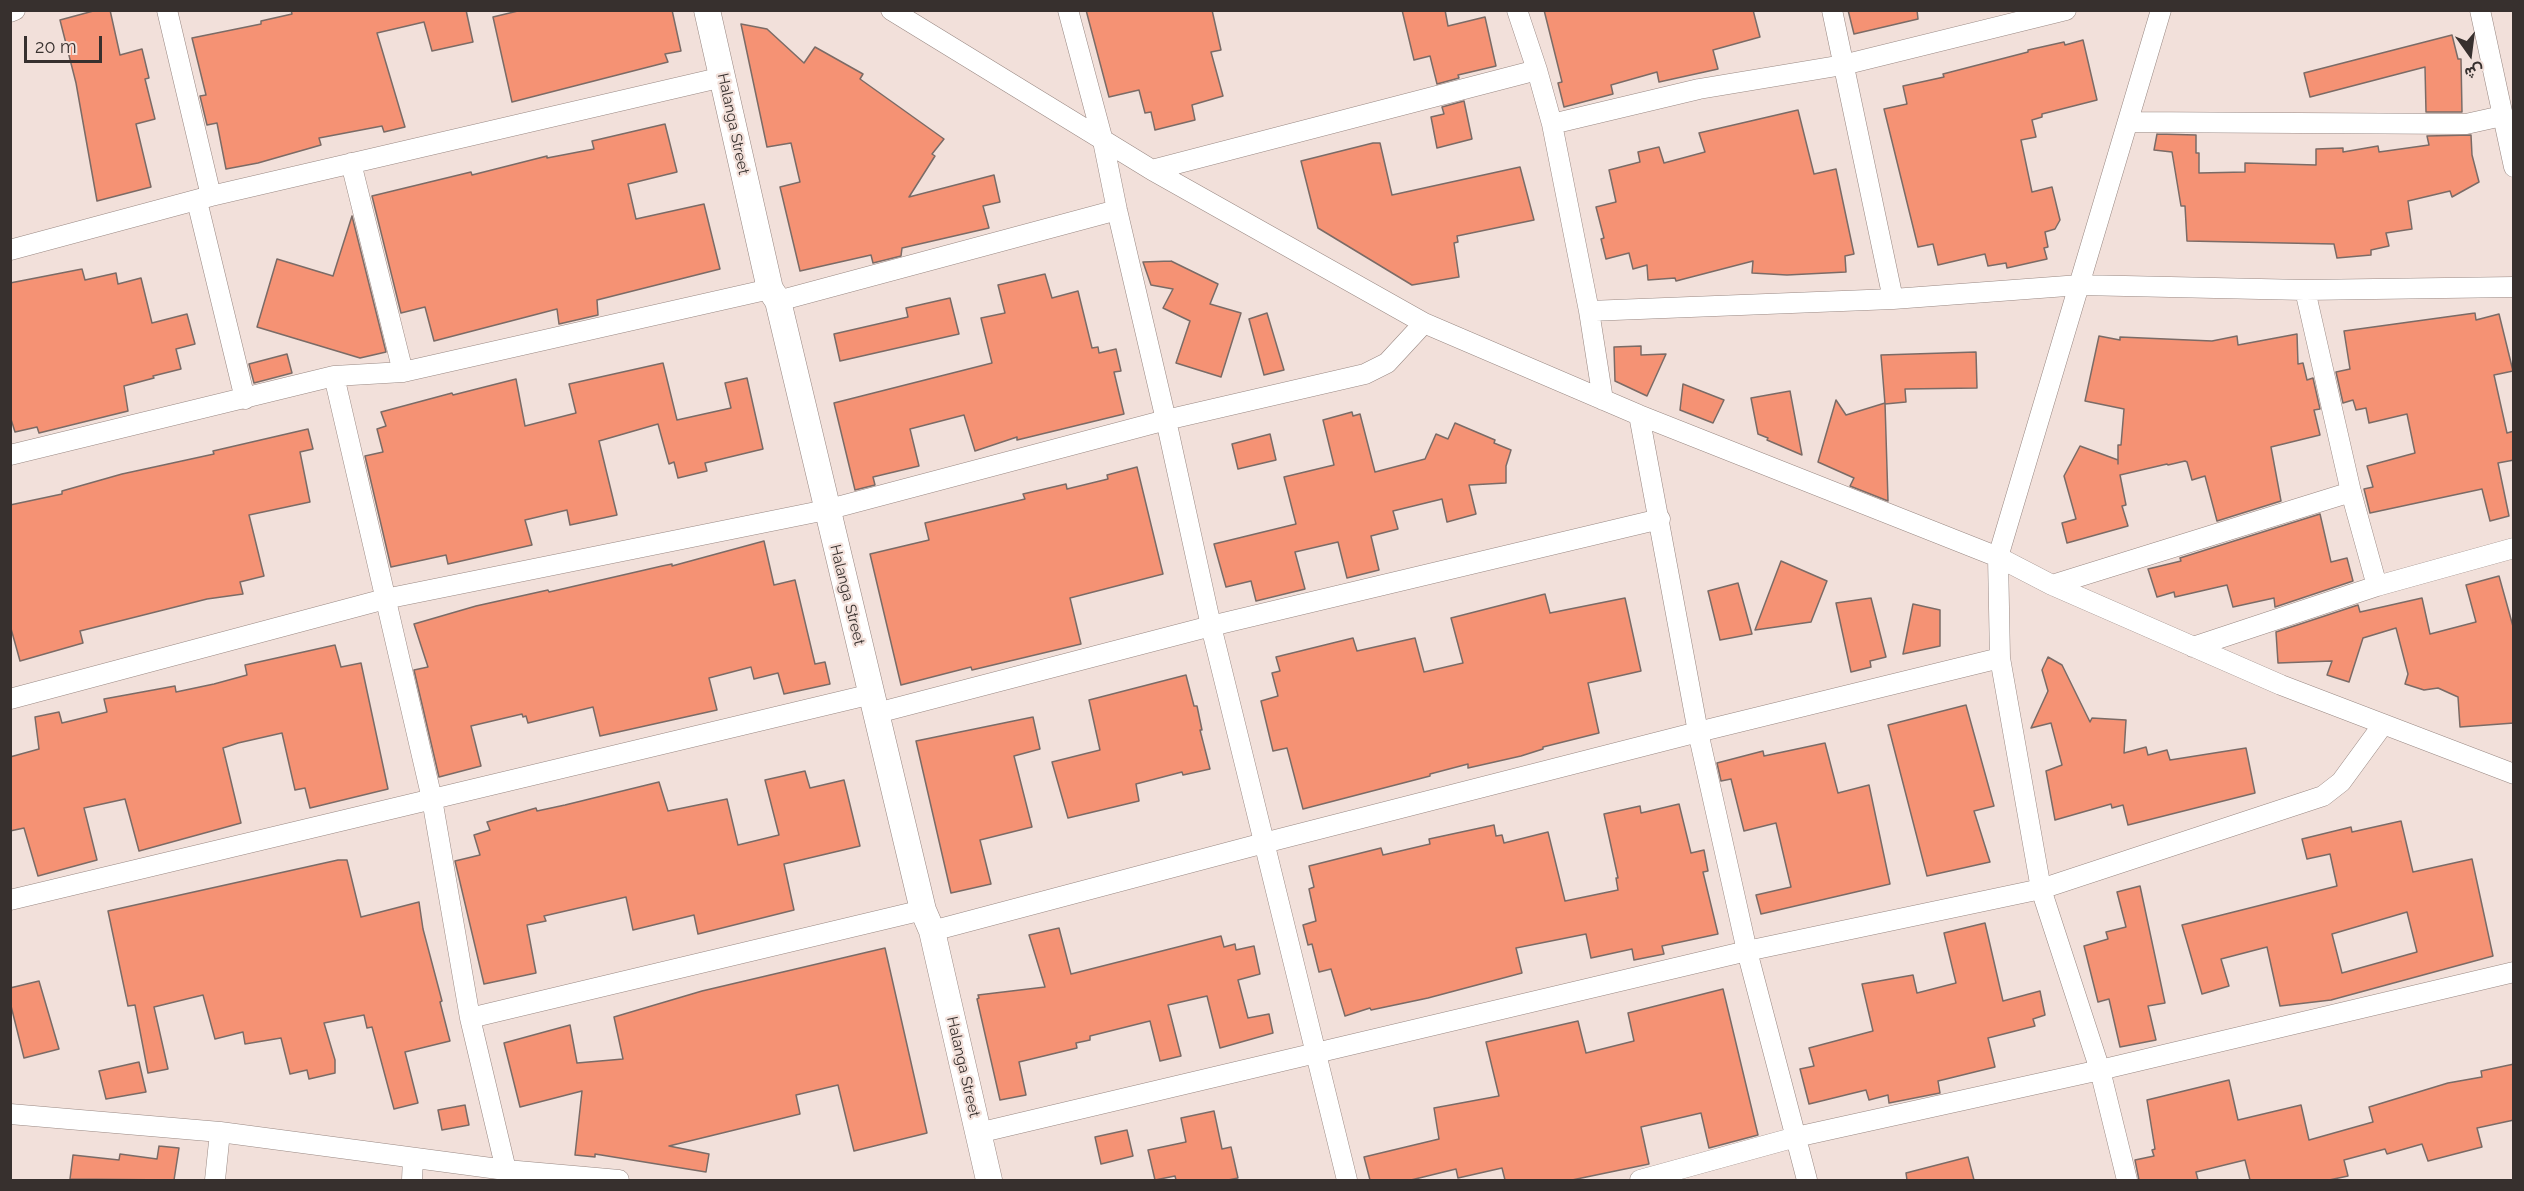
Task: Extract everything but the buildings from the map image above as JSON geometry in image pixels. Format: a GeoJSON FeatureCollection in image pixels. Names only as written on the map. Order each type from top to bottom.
{"type":"FeatureCollection","features":[{"type":"Feature","properties":{"kind":"street"},"geometry":{"type":"LineString","coordinates":[[10,12],[15,10]]}},
{"type":"Feature","properties":{"kind":"street"},"geometry":{"type":"LineString","coordinates":[[167,10],[245,399]]}},
{"type":"Feature","properties":{"kind":"street","name":"Halanga Street"},"geometry":{"type":"LineString","coordinates":[[707,10],[989,1180]]}},
{"type":"Feature","properties":{"kind":"street"},"geometry":{"type":"LineString","coordinates":[[891,10],[1152,170],[1424,323],[1638,415],[1998,557],[2052,585],[2382,726],[2514,774]]}},
{"type":"Feature","properties":{"kind":"street"},"geometry":{"type":"LineString","coordinates":[[1068,10],[1103,141],[1211,626],[1347,1180]]}},
{"type":"Feature","properties":{"kind":"street"},"geometry":{"type":"LineString","coordinates":[[1517,10],[1552,124],[1589,311],[1603,400]]}},
{"type":"Feature","properties":{"kind":"street"},"geometry":{"type":"LineString","coordinates":[[1832,10],[1893,298]]}},
{"type":"Feature","properties":{"kind":"street"},"geometry":{"type":"LineString","coordinates":[[1552,124],[1699,89],[1843,65],[2066,10]]}},
{"type":"Feature","properties":{"kind":"street"},"geometry":{"type":"LineString","coordinates":[[2127,1180],[2100,1070],[2041,889],[2000,658],[1998,557],[2161,10]]}},
{"type":"Feature","properties":{"kind":"street"},"geometry":{"type":"LineString","coordinates":[[2480,10],[2508,119],[2514,167]]}},
{"type":"Feature","properties":{"kind":"street"},"geometry":{"type":"LineString","coordinates":[[1152,170],[1537,70]]}},
{"type":"Feature","properties":{"kind":"street"},"geometry":{"type":"LineString","coordinates":[[10,250],[351,163],[723,77]]}},
{"type":"Feature","properties":{"kind":"street"},"geometry":{"type":"LineString","coordinates":[[2129,122],[2466,124],[2508,119]]}},
{"type":"Feature","properties":{"kind":"street"},"geometry":{"type":"LineString","coordinates":[[351,163],[403,372]]}},
{"type":"Feature","properties":{"kind":"street"},"geometry":{"type":"LineString","coordinates":[[10,455],[334,376],[403,372],[774,295],[1117,210]]}},
{"type":"Feature","properties":{"kind":"street"},"geometry":{"type":"LineString","coordinates":[[1589,311],[1893,298],[2080,285],[2305,290],[2514,287]]}},
{"type":"Feature","properties":{"kind":"street"},"geometry":{"type":"LineString","coordinates":[[2305,290],[2351,492],[2377,586]]}},
{"type":"Feature","properties":{"kind":"street"},"geometry":{"type":"LineString","coordinates":[[10,699],[385,599],[826,510],[1166,420],[1377,369],[1387,363],[1424,323]]}},
{"type":"Feature","properties":{"kind":"street"},"geometry":{"type":"LineString","coordinates":[[334,376],[432,800],[470,1018],[506,1170]]}},
{"type":"Feature","properties":{"kind":"street"},"geometry":{"type":"LineString","coordinates":[[1638,415],[1698,732],[1748,951],[1807,1180]]}},
{"type":"Feature","properties":{"kind":"street"},"geometry":{"type":"LineString","coordinates":[[2052,585],[2351,492]]}},
{"type":"Feature","properties":{"kind":"street"},"geometry":{"type":"LineString","coordinates":[[10,900],[432,800],[1211,626],[1659,519]]}},
{"type":"Feature","properties":{"kind":"street"},"geometry":{"type":"LineString","coordinates":[[2193,647],[2377,586],[2514,548]]}},
{"type":"Feature","properties":{"kind":"street"},"geometry":{"type":"LineString","coordinates":[[470,1018],[927,921],[1264,843],[1698,732],[2000,658]]}},
{"type":"Feature","properties":{"kind":"street"},"geometry":{"type":"LineString","coordinates":[[978,1133],[1748,951],[2041,889],[2323,796],[2341,782],[2382,726]]}},
{"type":"Feature","properties":{"kind":"street"},"geometry":{"type":"LineString","coordinates":[[1640,1180],[1796,1137],[2100,1070],[2514,972]]}},
{"type":"Feature","properties":{"kind":"street"},"geometry":{"type":"LineString","coordinates":[[10,1113],[220,1132],[506,1170],[619,1180]]}},
{"type":"Feature","properties":{"kind":"street"},"geometry":{"type":"LineString","coordinates":[[215,1180],[220,1132]]}},
{"type":"Feature","properties":{"kind":"street"},"geometry":{"type":"LineString","coordinates":[[411,1180],[413,1158]]}}]}
